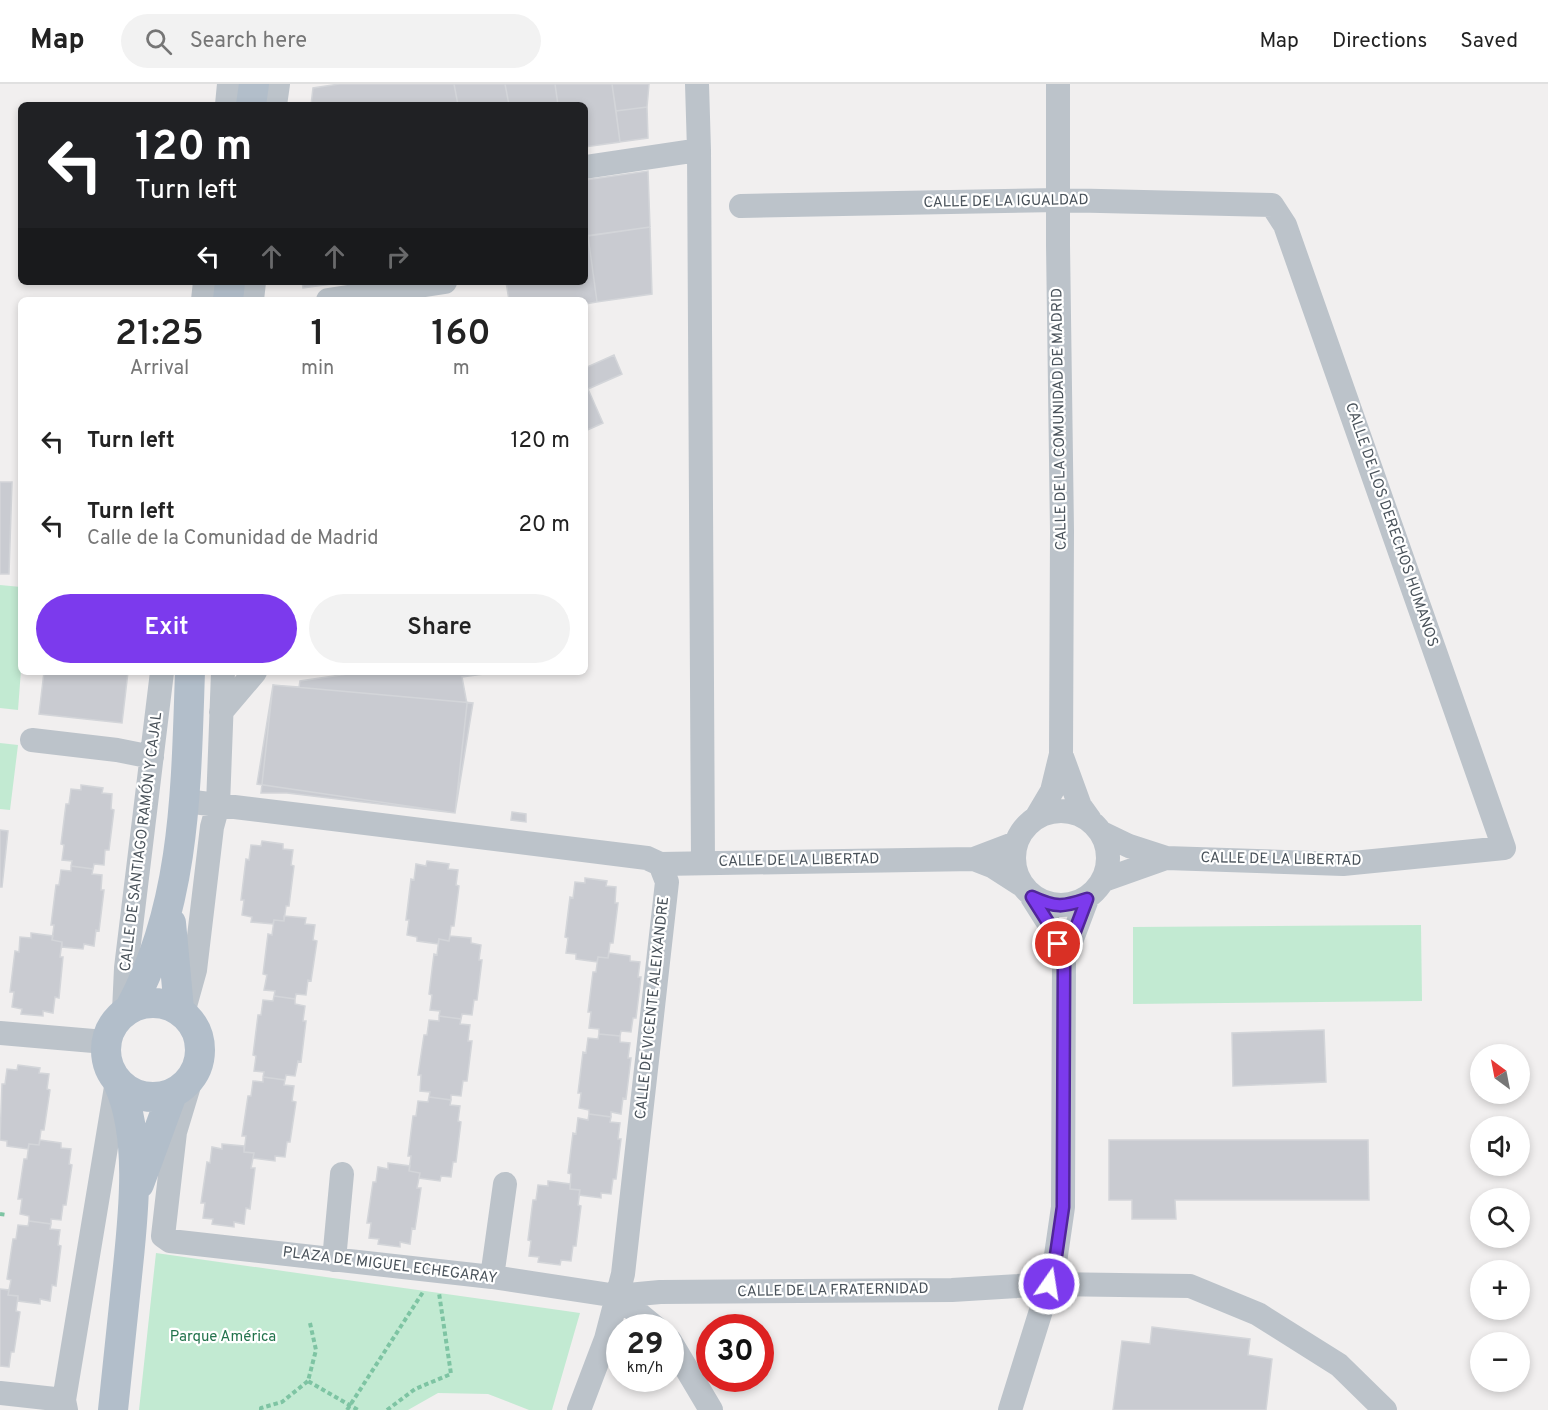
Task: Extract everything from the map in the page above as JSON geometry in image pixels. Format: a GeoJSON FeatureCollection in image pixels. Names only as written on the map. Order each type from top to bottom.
{"type":"FeatureCollection","features":[{"type":"Feature","properties":{"kind":"main road"},"geometry":{"type":"LineString","coordinates":[[251,102],[254,84]]}},
{"type":"Feature","properties":{"kind":"main road","name":"CALLE DE SANTIAGO RAMÓN Y CAJAL"},"geometry":{"type":"LineString","coordinates":[[127,1010],[143,984],[157,949],[171,896],[185,801],[190,675]]}},
{"type":"Feature","properties":{"kind":"main road","name":"CALLE DE SANTIAGO RAMÓN Y CAJAL"},"geometry":{"type":"LineString","coordinates":[[171,896],[174,978],[181,1011]]}},
{"type":"Feature","properties":{"kind":"main road"},"geometry":{"type":"LineString","coordinates":[[113,1410],[133,1201],[133,1157],[127,1102],[110,1072],[105,1058],[105,1042],[112,1025],[127,1010],[142,1003],[154,1002],[167,1004],[181,1011],[198,1032],[201,1056],[182,1086],[133,1201]]}},
{"type":"Feature","properties":{"kind":"main road"},"geometry":{"type":"LineString","coordinates":[[118,1083],[144,1097],[159,1098],[182,1086]]}},
{"type":"Feature","properties":{"kind":"street"},"geometry":{"type":"LineString","coordinates":[[227,102],[230,84]]}},
{"type":"Feature","properties":{"kind":"street"},"geometry":{"type":"LineString","coordinates":[[275,102],[278,84]]}},
{"type":"Feature","properties":{"kind":"street"},"geometry":{"type":"LineString","coordinates":[[697,84],[703,862]]}},
{"type":"Feature","properties":{"kind":"street","name":"CALLE DE LA COMUNIDAD DE MADRID"},"geometry":{"type":"LineString","coordinates":[[1036,818],[1052,791],[1061,754],[1062,531],[1058,84]]}},
{"type":"Feature","properties":{"kind":"street"},"geometry":{"type":"LineString","coordinates":[[588,167],[699,150]]}},
{"type":"Feature","properties":{"kind":"street","name":"CALLE DE LA IGUALDAD"},"geometry":{"type":"LineString","coordinates":[[741,206],[1058,200],[1272,205]]}},
{"type":"Feature","properties":{"kind":"street","name":"CALLE DE LOS DERECHOS HUMANOS"},"geometry":{"type":"LineString","coordinates":[[1272,205],[1285,225],[1504,848]]}},
{"type":"Feature","properties":{"kind":"street"},"geometry":{"type":"LineString","coordinates":[[348,297],[426,285]]}},
{"type":"Feature","properties":{"kind":"street","name":"CALLE DE SANTIAGO RAMÓN Y CAJAL"},"geometry":{"type":"LineString","coordinates":[[127,1010],[127,956],[162,675]]}},
{"type":"Feature","properties":{"kind":"street"},"geometry":{"type":"LineString","coordinates":[[181,1011],[195,970],[212,827],[218,806],[223,675]]}},
{"type":"Feature","properties":{"kind":"street"},"geometry":{"type":"LineString","coordinates":[[221,712],[252,675]]}},
{"type":"Feature","properties":{"kind":"street"},"geometry":{"type":"LineString","coordinates":[[32,740],[117,750],[152,757]]}},
{"type":"Feature","properties":{"kind":"street","name":"CALLE DE LA COMUNIDAD DE MADRID"},"geometry":{"type":"LineString","coordinates":[[1061,754],[1080,806],[1096,826]]}},
{"type":"Feature","properties":{"kind":"street"},"geometry":{"type":"LineString","coordinates":[[185,801],[647,858],[660,864]]}},
{"type":"Feature","properties":{"kind":"street"},"geometry":{"type":"LineString","coordinates":[[1010,1410],[1054,1269],[1063,1207],[1064,960],[1087,899],[1104,880],[1108,866],[1109,852],[1096,826],[1072,812],[1053,811],[1036,818],[1024,829],[1016,843],[1014,864],[1026,891],[1051,927],[1064,960]]}},
{"type":"Feature","properties":{"kind":"street","name":"CALLE DE LA LIBERTAD"},"geometry":{"type":"LineString","coordinates":[[1096,826],[1129,846],[1166,858],[1343,864],[1504,848]]}},
{"type":"Feature","properties":{"kind":"street","name":"CALLE DE LA LIBERTAD"},"geometry":{"type":"LineString","coordinates":[[660,864],[974,859],[1016,843]]}},
{"type":"Feature","properties":{"kind":"street","name":"CALLE DE LA LIBERTAD"},"geometry":{"type":"LineString","coordinates":[[1104,880],[1166,858]]}},
{"type":"Feature","properties":{"kind":"street","name":"CALLE DE LA LIBERTAD"},"geometry":{"type":"LineString","coordinates":[[974,859],[992,866],[1026,891]]}},
{"type":"Feature","properties":{"kind":"street","name":"CALLE DE VICENTE ALEIXANDRE"},"geometry":{"type":"LineString","coordinates":[[579,1410],[606,1339],[623,1274],[667,882],[660,864]]}},
{"type":"Feature","properties":{"kind":"street"},"geometry":{"type":"LineString","coordinates":[[1026,891],[1050,905],[1066,906],[1087,899]]}},
{"type":"Feature","properties":{"kind":"street"},"geometry":{"type":"LineString","coordinates":[[0,1033],[105,1042]]}},
{"type":"Feature","properties":{"kind":"street"},"geometry":{"type":"LineString","coordinates":[[0,1393],[65,1405],[118,1083]]}},
{"type":"Feature","properties":{"kind":"street","name":"PLAZA DE MIGUEL ECHEGARAY"},"geometry":{"type":"LineString","coordinates":[[182,1086],[164,1236],[170,1240],[492,1277],[617,1296]]}},
{"type":"Feature","properties":{"kind":"street"},"geometry":{"type":"LineString","coordinates":[[334,1260],[342,1174]]}},
{"type":"Feature","properties":{"kind":"street"},"geometry":{"type":"LineString","coordinates":[[492,1277],[505,1184]]}},
{"type":"Feature","properties":{"kind":"street","name":"CALLE DE LA FRATERNIDAD"},"geometry":{"type":"LineString","coordinates":[[617,1296],[660,1292],[952,1290],[1049,1284],[1190,1286],[1258,1314],[1339,1365],[1384,1410]]}},
{"type":"Feature","properties":{"kind":"street"},"geometry":{"type":"LineString","coordinates":[[617,1296],[639,1314]]}},
{"type":"Feature","properties":{"kind":"street"},"geometry":{"type":"LineString","coordinates":[[684,1365],[711,1410]]}},
{"type":"Feature","properties":{"kind":"path"},"geometry":{"type":"LineString","coordinates":[[0,1214],[7,1215]]}},
{"type":"Feature","properties":{"kind":"path"},"geometry":{"type":"LineString","coordinates":[[347,1410],[436,1271]]}},
{"type":"Feature","properties":{"kind":"path"},"geometry":{"type":"LineString","coordinates":[[387,1410],[415,1389],[451,1374],[436,1271]]}},
{"type":"Feature","properties":{"kind":"path"},"geometry":{"type":"LineString","coordinates":[[261,1410],[261,1408],[282,1402],[308,1381],[316,1350],[310,1323]]}},
{"type":"Feature","properties":{"kind":"path"},"geometry":{"type":"LineString","coordinates":[[308,1381],[358,1410]]}},
{"type":"Feature","properties":{"kind":"green space"},"geometry":{"type":"Polygon","coordinates":[[[0,585],[18,587],[18,675],[21,675],[18,710],[0,708],[0,585]]]}},
{"type":"Feature","properties":{"kind":"green space"},"geometry":{"type":"Polygon","coordinates":[[[0,743],[18,745],[10,810],[0,809],[0,743]]]}},
{"type":"Feature","properties":{"kind":"green space"},"geometry":{"type":"Polygon","coordinates":[[[1421,925],[1422,1001],[1133,1004],[1133,927],[1421,925]]]}},
{"type":"Feature","properties":{"kind":"green space","name":"Parque América"},"geometry":{"type":"Polygon","coordinates":[[[156,1253],[580,1313],[552,1410],[529,1410],[488,1394],[438,1393],[408,1410],[139,1410],[156,1253]]]}},
{"type":"Feature","properties":{"kind":"building"},"geometry":{"type":"Polygon","coordinates":[[[339,84],[454,84],[457,102],[311,102],[313,88],[339,84]]]}},
{"type":"Feature","properties":{"kind":"building"},"geometry":{"type":"Polygon","coordinates":[[[454,84],[505,84],[508,102],[457,102],[454,84]]]}},
{"type":"Feature","properties":{"kind":"building"},"geometry":{"type":"Polygon","coordinates":[[[505,84],[555,84],[558,102],[508,102],[505,84]]]}},
{"type":"Feature","properties":{"kind":"building"},"geometry":{"type":"Polygon","coordinates":[[[555,84],[612,84],[620,142],[588,147],[588,102],[558,102],[555,84]]]}},
{"type":"Feature","properties":{"kind":"building"},"geometry":{"type":"Polygon","coordinates":[[[612,84],[649,84],[647,107],[616,111],[612,84]]]}},
{"type":"Feature","properties":{"kind":"building"},"geometry":{"type":"Polygon","coordinates":[[[647,107],[648,138],[620,142],[616,111],[647,107]]]}},
{"type":"Feature","properties":{"kind":"building"},"geometry":{"type":"Polygon","coordinates":[[[648,171],[650,227],[588,236],[588,180],[648,171]]]}},
{"type":"Feature","properties":{"kind":"building"},"geometry":{"type":"Polygon","coordinates":[[[650,227],[652,294],[597,302],[588,236],[650,227]]]}},
{"type":"Feature","properties":{"kind":"building"},"geometry":{"type":"Polygon","coordinates":[[[588,236],[597,302],[588,304],[588,297],[508,297],[506,285],[588,285],[588,236]]]}},
{"type":"Feature","properties":{"kind":"building"},"geometry":{"type":"Polygon","coordinates":[[[302,285],[325,285],[303,288],[302,285]]]}},
{"type":"Feature","properties":{"kind":"building"},"geometry":{"type":"Polygon","coordinates":[[[614,355],[622,374],[588,389],[588,367],[614,355]]]}},
{"type":"Feature","properties":{"kind":"building"},"geometry":{"type":"Polygon","coordinates":[[[588,389],[603,423],[588,430],[588,389]]]}},
{"type":"Feature","properties":{"kind":"building"},"geometry":{"type":"Polygon","coordinates":[[[0,482],[12,482],[9,574],[0,574],[0,482]]]}},
{"type":"Feature","properties":{"kind":"building"},"geometry":{"type":"Polygon","coordinates":[[[44,675],[128,675],[122,723],[39,714],[44,675]]]}},
{"type":"Feature","properties":{"kind":"building"},"geometry":{"type":"Polygon","coordinates":[[[341,675],[476,675],[462,677],[467,704],[455,813],[287,793],[261,793],[273,685],[299,687],[300,681],[341,675]]]}},
{"type":"Feature","properties":{"kind":"building"},"geometry":{"type":"Polygon","coordinates":[[[273,685],[473,703],[455,813],[257,784],[273,685]]]}},
{"type":"Feature","properties":{"kind":"building"},"geometry":{"type":"Polygon","coordinates":[[[81,785],[103,788],[102,793],[112,794],[111,809],[114,810],[109,850],[105,850],[104,865],[94,864],[93,869],[71,866],[72,861],[62,860],[64,845],[61,844],[66,804],[69,804],[71,789],[81,790],[81,785]]]}},
{"type":"Feature","properties":{"kind":"building"},"geometry":{"type":"Polygon","coordinates":[[[512,812],[526,814],[526,822],[511,820],[512,812]]]}},
{"type":"Feature","properties":{"kind":"building"},"geometry":{"type":"Polygon","coordinates":[[[0,830],[8,831],[2,887],[0,887],[0,830]]]}},
{"type":"Feature","properties":{"kind":"building"},"geometry":{"type":"Polygon","coordinates":[[[262,841],[283,844],[283,849],[293,850],[291,865],[294,866],[289,906],[286,906],[284,921],[274,920],[273,924],[251,922],[252,917],[242,915],[244,900],[241,900],[246,859],[249,860],[251,845],[261,846],[262,841]]]}},
{"type":"Feature","properties":{"kind":"building"},"geometry":{"type":"Polygon","coordinates":[[[427,861],[449,864],[448,869],[458,870],[456,885],[459,886],[454,926],[451,926],[449,941],[439,939],[438,944],[417,941],[417,937],[407,935],[409,920],[406,920],[411,879],[414,880],[416,864],[426,866],[427,861]]]}},
{"type":"Feature","properties":{"kind":"building"},"geometry":{"type":"Polygon","coordinates":[[[71,866],[93,869],[92,874],[102,875],[101,890],[104,890],[99,931],[96,930],[94,946],[84,944],[83,949],[62,947],[62,942],[52,940],[54,925],[51,925],[56,885],[59,885],[61,870],[71,871],[71,866]]]}},
{"type":"Feature","properties":{"kind":"building"},"geometry":{"type":"Polygon","coordinates":[[[585,878],[607,881],[606,886],[616,887],[615,903],[618,903],[613,943],[610,943],[608,958],[598,957],[597,962],[576,959],[576,954],[566,953],[568,938],[565,937],[570,897],[573,898],[575,882],[585,883],[585,878]]]}},
{"type":"Feature","properties":{"kind":"building"},"geometry":{"type":"Polygon","coordinates":[[[284,916],[306,918],[305,924],[315,925],[313,940],[317,941],[311,981],[308,980],[306,995],[296,994],[295,999],[274,996],[275,991],[264,990],[267,975],[263,974],[268,934],[272,935],[274,920],[284,921],[284,916]]]}},
{"type":"Feature","properties":{"kind":"building"},"geometry":{"type":"Polygon","coordinates":[[[31,933],[53,936],[52,940],[62,942],[60,957],[63,957],[59,998],[55,997],[53,1013],[43,1011],[43,1016],[21,1014],[22,1009],[12,1007],[14,992],[10,992],[15,951],[19,952],[20,937],[31,938],[31,933]]]}},
{"type":"Feature","properties":{"kind":"building"},"geometry":{"type":"Polygon","coordinates":[[[450,936],[471,938],[471,943],[481,945],[479,960],[482,960],[477,1000],[474,1000],[472,1015],[462,1014],[461,1019],[439,1016],[440,1011],[430,1010],[432,995],[429,994],[434,954],[437,955],[439,939],[449,941],[450,936]]]}},
{"type":"Feature","properties":{"kind":"building"},"geometry":{"type":"Polygon","coordinates":[[[609,953],[630,956],[630,961],[640,962],[638,977],[641,977],[636,1018],[633,1018],[631,1032],[621,1031],[620,1036],[599,1034],[599,1029],[589,1028],[591,1012],[588,1012],[593,972],[596,972],[598,957],[608,958],[609,953]]]}},
{"type":"Feature","properties":{"kind":"building"},"geometry":{"type":"Polygon","coordinates":[[[274,996],[295,999],[295,1004],[305,1006],[303,1021],[306,1021],[301,1062],[298,1061],[295,1076],[286,1075],[285,1080],[263,1077],[264,1072],[254,1071],[256,1056],[253,1055],[258,1015],[261,1015],[263,1000],[273,1001],[274,996]]]}},
{"type":"Feature","properties":{"kind":"building"},"geometry":{"type":"Polygon","coordinates":[[[439,1016],[461,1019],[460,1024],[470,1025],[468,1041],[472,1041],[467,1081],[463,1081],[461,1096],[451,1095],[451,1100],[429,1097],[430,1092],[420,1091],[421,1075],[418,1075],[424,1035],[427,1035],[429,1020],[439,1021],[439,1016]]]}},
{"type":"Feature","properties":{"kind":"building"},"geometry":{"type":"Polygon","coordinates":[[[1324,1030],[1326,1082],[1233,1086],[1232,1033],[1324,1030]]]}},
{"type":"Feature","properties":{"kind":"building"},"geometry":{"type":"Polygon","coordinates":[[[599,1034],[620,1036],[620,1042],[630,1043],[628,1058],[631,1058],[626,1099],[623,1098],[621,1114],[611,1112],[611,1117],[589,1114],[589,1110],[579,1108],[581,1093],[578,1093],[583,1052],[586,1053],[588,1038],[598,1039],[599,1034]]]}},
{"type":"Feature","properties":{"kind":"building"},"geometry":{"type":"Polygon","coordinates":[[[18,1065],[40,1068],[39,1073],[49,1074],[47,1089],[50,1090],[44,1130],[41,1130],[39,1145],[29,1144],[28,1149],[7,1146],[7,1141],[0,1140],[2,1084],[5,1084],[7,1069],[17,1070],[18,1065]]]}},
{"type":"Feature","properties":{"kind":"building"},"geometry":{"type":"Polygon","coordinates":[[[263,1077],[285,1080],[284,1085],[294,1086],[292,1101],[296,1102],[290,1142],[287,1142],[285,1157],[275,1156],[275,1161],[253,1158],[254,1153],[244,1152],[246,1136],[242,1136],[248,1096],[251,1096],[253,1081],[263,1082],[263,1077]]]}},
{"type":"Feature","properties":{"kind":"building"},"geometry":{"type":"Polygon","coordinates":[[[429,1097],[451,1100],[450,1105],[460,1106],[458,1121],[461,1122],[456,1162],[453,1162],[451,1177],[441,1176],[440,1181],[419,1178],[420,1173],[409,1171],[411,1156],[408,1156],[413,1116],[416,1116],[418,1101],[428,1102],[429,1097]]]}},
{"type":"Feature","properties":{"kind":"building"},"geometry":{"type":"Polygon","coordinates":[[[589,1114],[611,1117],[610,1122],[620,1123],[618,1139],[621,1139],[616,1179],[613,1179],[611,1194],[601,1193],[601,1198],[579,1195],[580,1190],[570,1189],[571,1174],[568,1173],[573,1133],[576,1134],[578,1118],[588,1120],[589,1114]]]}},
{"type":"Feature","properties":{"kind":"building"},"geometry":{"type":"Polygon","coordinates":[[[40,1140],[61,1143],[61,1148],[71,1149],[69,1164],[72,1165],[66,1205],[63,1205],[61,1220],[51,1219],[51,1224],[29,1221],[29,1216],[20,1214],[22,1199],[18,1199],[24,1159],[27,1159],[29,1144],[39,1145],[40,1140]]]}},
{"type":"Feature","properties":{"kind":"building"},"geometry":{"type":"Polygon","coordinates":[[[1109,1140],[1368,1140],[1369,1200],[1175,1200],[1176,1219],[1132,1219],[1132,1200],[1109,1200],[1109,1140]]]}},
{"type":"Feature","properties":{"kind":"building"},"geometry":{"type":"Polygon","coordinates":[[[222,1144],[244,1146],[244,1152],[254,1153],[251,1168],[255,1168],[250,1209],[246,1208],[244,1224],[234,1222],[234,1227],[212,1224],[213,1219],[203,1218],[205,1203],[201,1203],[207,1162],[210,1163],[212,1147],[222,1149],[222,1144]]]}},
{"type":"Feature","properties":{"kind":"building"},"geometry":{"type":"Polygon","coordinates":[[[388,1163],[410,1166],[409,1171],[420,1173],[417,1188],[421,1188],[415,1229],[412,1228],[410,1244],[400,1242],[400,1247],[378,1244],[379,1239],[369,1238],[371,1223],[367,1223],[373,1182],[376,1182],[378,1167],[388,1169],[388,1163]]]}},
{"type":"Feature","properties":{"kind":"building"},"geometry":{"type":"Polygon","coordinates":[[[548,1181],[570,1184],[570,1189],[580,1190],[578,1205],[581,1206],[576,1246],[573,1246],[571,1261],[561,1260],[560,1265],[538,1262],[539,1257],[529,1256],[531,1241],[528,1240],[533,1200],[536,1200],[538,1185],[548,1186],[548,1181]]]}},
{"type":"Feature","properties":{"kind":"building"},"geometry":{"type":"Polygon","coordinates":[[[29,1221],[51,1224],[50,1229],[60,1230],[58,1245],[61,1246],[56,1286],[52,1285],[50,1301],[40,1299],[40,1304],[18,1301],[18,1296],[8,1295],[11,1280],[7,1279],[13,1239],[16,1239],[18,1225],[28,1226],[29,1221]]]}},
{"type":"Feature","properties":{"kind":"building"},"geometry":{"type":"Polygon","coordinates":[[[0,1289],[9,1290],[8,1295],[18,1296],[16,1311],[20,1312],[14,1352],[11,1352],[9,1367],[0,1366],[0,1289]]]}},
{"type":"Feature","properties":{"kind":"building"},"geometry":{"type":"Polygon","coordinates":[[[1152,1327],[1250,1339],[1248,1355],[1272,1359],[1266,1410],[1113,1410],[1122,1341],[1150,1344],[1152,1327]]]}},
{"type":"Feature","properties":{"kind":"route"},"geometry":{"type":"LineString","coordinates":[[1049,1284],[1054,1269],[1063,1207],[1064,960],[1087,899],[1066,906],[1050,905],[1032,897],[1051,927],[1058,944]]}}]}
